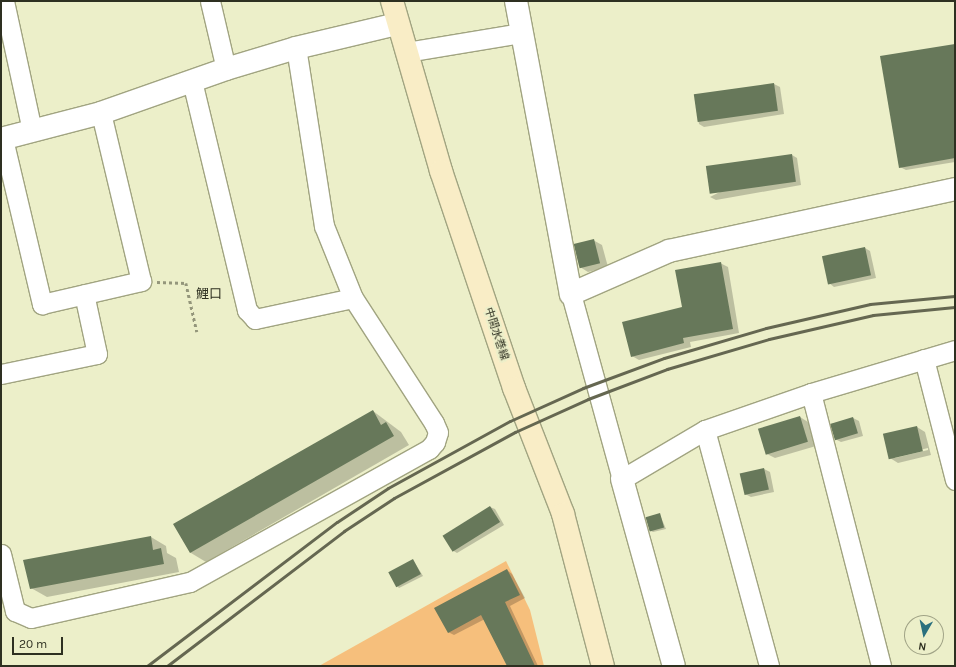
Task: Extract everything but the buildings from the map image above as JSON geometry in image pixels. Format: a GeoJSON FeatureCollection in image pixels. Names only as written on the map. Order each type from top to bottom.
{"type":"FeatureCollection","features":[{"type":"Feature","properties":{"kind":"main road","name":"中間水巻線"},"geometry":{"type":"LineString","coordinates":[[392,1],[397,24],[441,171],[514,388],[563,514],[604,666]]}},
{"type":"Feature","properties":{"kind":"street"},"geometry":{"type":"LineString","coordinates":[[4,1],[32,131]]}},
{"type":"Feature","properties":{"kind":"street"},"geometry":{"type":"LineString","coordinates":[[210,1],[226,69]]}},
{"type":"Feature","properties":{"kind":"street"},"geometry":{"type":"LineString","coordinates":[[516,1],[571,294],[674,666]]}},
{"type":"Feature","properties":{"kind":"street"},"geometry":{"type":"LineString","coordinates":[[101,113],[141,281],[42,304],[2,139],[101,113],[226,69],[296,48],[397,24]]}},
{"type":"Feature","properties":{"kind":"street"},"geometry":{"type":"LineString","coordinates":[[406,52],[521,33]]}},
{"type":"Feature","properties":{"kind":"street"},"geometry":{"type":"LineString","coordinates":[[1,554],[15,611],[31,618],[190,582],[430,449],[438,432],[434,423],[353,298],[324,226],[296,48]]}},
{"type":"Feature","properties":{"kind":"street"},"geometry":{"type":"LineString","coordinates":[[192,81],[247,310],[255,319],[353,298]]}},
{"type":"Feature","properties":{"kind":"street"},"geometry":{"type":"LineString","coordinates":[[571,294],[669,251],[955,190]]}},
{"type":"Feature","properties":{"kind":"street"},"geometry":{"type":"LineString","coordinates":[[1,374],[97,354],[84,294]]}},
{"type":"Feature","properties":{"kind":"street"},"geometry":{"type":"LineString","coordinates":[[622,479],[705,430],[811,393],[955,350]]}},
{"type":"Feature","properties":{"kind":"street"},"geometry":{"type":"LineString","coordinates":[[924,359],[955,480]]}},
{"type":"Feature","properties":{"kind":"street"},"geometry":{"type":"LineString","coordinates":[[811,393],[881,666]]}},
{"type":"Feature","properties":{"kind":"street"},"geometry":{"type":"LineString","coordinates":[[705,430],[769,666]]}},
{"type":"Feature","properties":{"kind":"path"},"geometry":{"type":"LineString","coordinates":[[141,281],[186,283],[197,332]]}},
{"type":"Feature","properties":{"kind":"shaded area"},"geometry":{"type":"Polygon","coordinates":[[[506,561],[530,610],[544,666],[319,666],[506,561]]]}},
{"type":"Feature","properties":{"kind":"railway"},"geometry":{"type":"LineString","coordinates":[[147,666],[337,522],[388,488],[510,421],[583,388],[664,358],[766,328],[870,304],[955,296]]}},
{"type":"Feature","properties":{"kind":"railway"},"geometry":{"type":"LineString","coordinates":[[167,666],[344,531],[394,498],[515,432],[588,399],[667,369],[769,339],[873,315],[955,307]]}},
{"type":"Feature","properties":{"kind":"district","name":"鯉口"},"geometry":{"type":"Point","coordinates":[209,294]}}]}
